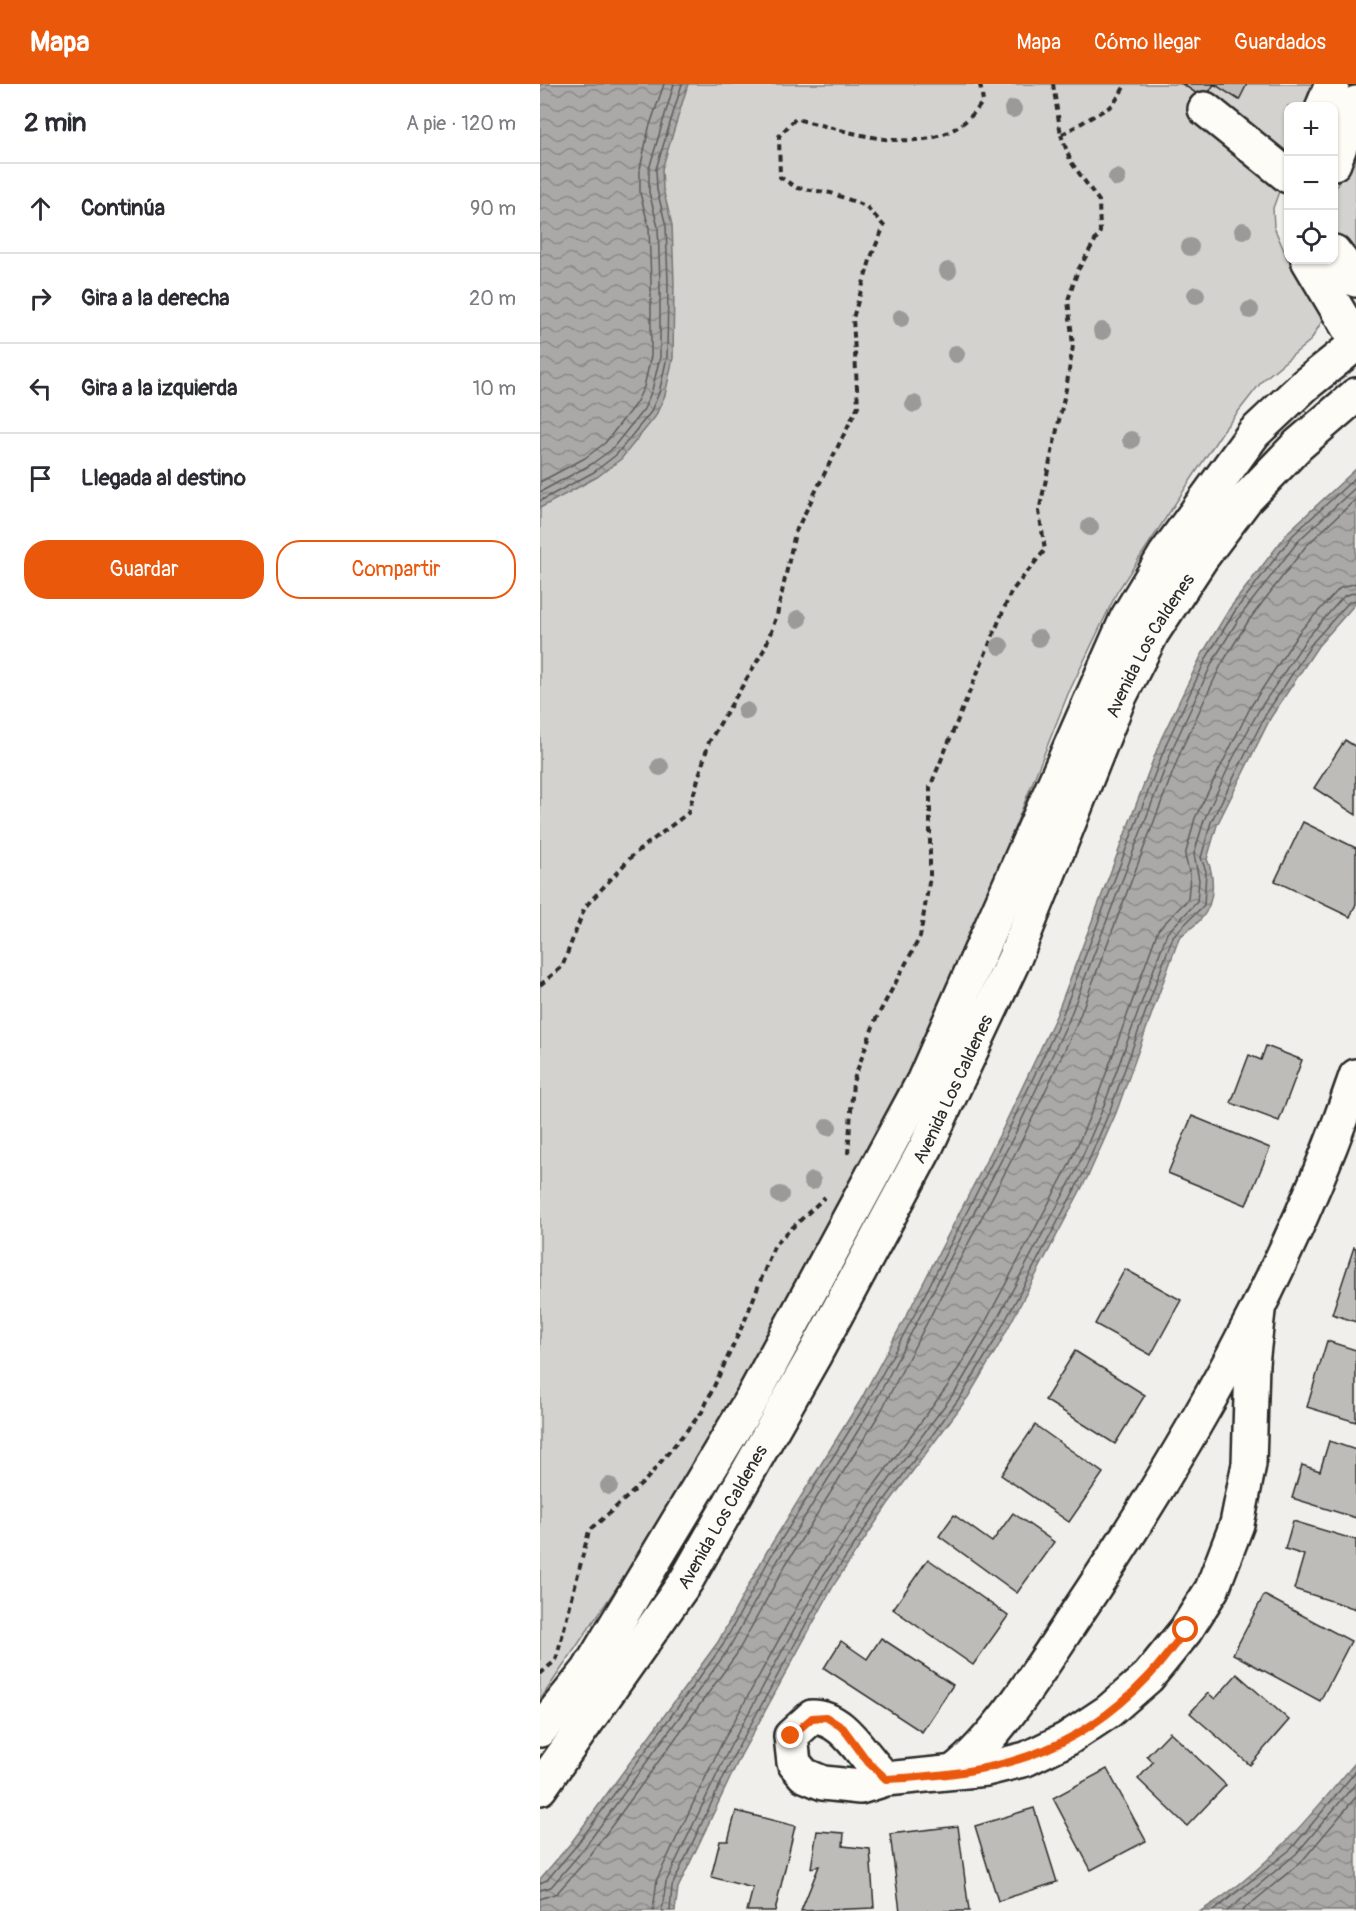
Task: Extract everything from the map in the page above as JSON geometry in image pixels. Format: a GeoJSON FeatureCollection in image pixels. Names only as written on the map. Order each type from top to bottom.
{"type":"FeatureCollection","features":[{"type":"Feature","properties":{"kind":"street"},"geometry":{"type":"LineString","coordinates":[[1325,102],[1332,84]]}},
{"type":"Feature","properties":{"kind":"street"},"geometry":{"type":"LineString","coordinates":[[1337,156],[1356,103]]}},
{"type":"Feature","properties":{"kind":"street"},"geometry":{"type":"LineString","coordinates":[[1205,109],[1284,173]]}},
{"type":"Feature","properties":{"kind":"street"},"geometry":{"type":"LineString","coordinates":[[1338,257],[1356,280]]}},
{"type":"Feature","properties":{"kind":"street"},"geometry":{"type":"LineString","coordinates":[[1310,264],[1356,343]]}},
{"type":"Feature","properties":{"kind":"street","name":"Avenida Los Caldenes"},"geometry":{"type":"LineString","coordinates":[[540,1730],[588,1671],[754,1395],[924,1080],[1127,618],[1165,555],[1254,433],[1305,385],[1356,343]]}},
{"type":"Feature","properties":{"kind":"street","name":"Avenida Los Caldenes"},"geometry":{"type":"LineString","coordinates":[[540,1788],[686,1581],[815,1354],[926,1147],[1015,957],[1119,698],[1152,633],[1202,557],[1245,500],[1298,445],[1356,395]]}},
{"type":"Feature","properties":{"kind":"street"},"geometry":{"type":"LineString","coordinates":[[953,1772],[968,1761],[987,1739],[1052,1652],[1128,1537],[1207,1405],[1258,1311],[1340,1124],[1356,1077]]}},
{"type":"Feature","properties":{"kind":"street"},"geometry":{"type":"LineString","coordinates":[[886,1779],[986,1769],[1026,1758],[1067,1739],[1109,1712],[1148,1677],[1186,1630],[1212,1589],[1237,1524],[1249,1464],[1252,1363],[1258,1311]]}},
{"type":"Feature","properties":{"kind":"path"},"geometry":{"type":"LineString","coordinates":[[540,986],[562,967],[585,908],[634,854],[687,813],[708,742],[765,648],[777,615],[795,533],[858,406],[853,318],[871,257],[885,226],[866,206],[831,193],[797,188],[780,177],[779,136],[795,119],[877,139],[910,141],[943,134],[972,117],[983,101],[980,84]]}},
{"type":"Feature","properties":{"kind":"path"},"geometry":{"type":"LineString","coordinates":[[848,1156],[853,1082],[875,1021],[920,937],[930,876],[930,787],[1011,592],[1044,550],[1039,511],[1066,389],[1072,346],[1068,300],[1078,270],[1100,232],[1099,201],[1071,162],[1061,135],[1053,84]]}},
{"type":"Feature","properties":{"kind":"path"},"geometry":{"type":"LineString","coordinates":[[1061,135],[1113,105],[1126,84]]}},
{"type":"Feature","properties":{"kind":"path"},"geometry":{"type":"LineString","coordinates":[[540,1674],[556,1660],[589,1532],[645,1481],[702,1412],[745,1320],[775,1244],[825,1197],[831,1187]]}},
{"type":"Feature","properties":{"kind":"shaded area"},"geometry":{"type":"Polygon","coordinates":[[[540,84],[1317,84],[1311,102],[1284,102],[1284,178],[1273,208],[1274,227],[1284,251],[1284,264],[1294,264],[1320,305],[1322,321],[1311,340],[1263,380],[1223,431],[1117,592],[1068,694],[978,919],[904,1082],[796,1289],[666,1515],[540,1700],[540,84]]]}},
{"type":"Feature","properties":{"kind":"shaded area"},"geometry":{"type":"Polygon","coordinates":[[[1356,136],[1356,272],[1338,243],[1338,183],[1356,136]]]}},
{"type":"Feature","properties":{"kind":"water"},"geometry":{"type":"Polygon","coordinates":[[[540,84],[688,84],[662,169],[663,189],[672,225],[674,282],[673,358],[665,395],[655,417],[621,459],[597,477],[540,508],[540,84]]]}},
{"type":"Feature","properties":{"kind":"water"},"geometry":{"type":"Polygon","coordinates":[[[1356,469],[1356,603],[1318,646],[1271,717],[1217,825],[1207,859],[1210,866],[1212,890],[1206,913],[1179,938],[1116,1113],[1089,1174],[999,1345],[968,1397],[888,1504],[835,1583],[741,1755],[678,1888],[675,1911],[540,1911],[540,1879],[571,1843],[718,1642],[766,1553],[860,1401],[911,1307],[1003,1128],[1056,1016],[1161,739],[1202,654],[1230,608],[1289,531],[1356,469]]]}},
{"type":"Feature","properties":{"kind":"water"},"geometry":{"type":"Polygon","coordinates":[[[1356,1762],[1356,1911],[1201,1911],[1246,1879],[1285,1843],[1356,1762]]]}},
{"type":"Feature","properties":{"kind":"building"},"geometry":{"type":"Polygon","coordinates":[[[1182,84],[1214,84],[1205,99],[1182,84]]]}},
{"type":"Feature","properties":{"kind":"building"},"geometry":{"type":"Polygon","coordinates":[[[1214,84],[1247,84],[1239,100],[1214,84]]]}},
{"type":"Feature","properties":{"kind":"building"},"geometry":{"type":"Polygon","coordinates":[[[1345,740],[1356,747],[1356,815],[1314,788],[1345,740]]]}},
{"type":"Feature","properties":{"kind":"building"},"geometry":{"type":"Polygon","coordinates":[[[1303,822],[1356,848],[1356,904],[1350,917],[1275,881],[1303,822]]]}},
{"type":"Feature","properties":{"kind":"building"},"geometry":{"type":"Polygon","coordinates":[[[1266,1046],[1302,1060],[1279,1121],[1231,1103],[1249,1055],[1261,1060],[1266,1046]]]}},
{"type":"Feature","properties":{"kind":"building"},"geometry":{"type":"Polygon","coordinates":[[[1192,1116],[1270,1148],[1246,1205],[1168,1173],[1192,1116]]]}},
{"type":"Feature","properties":{"kind":"building"},"geometry":{"type":"Polygon","coordinates":[[[1354,1247],[1356,1248],[1356,1322],[1332,1314],[1354,1247]]]}},
{"type":"Feature","properties":{"kind":"building"},"geometry":{"type":"Polygon","coordinates":[[[1125,1269],[1181,1300],[1151,1355],[1095,1324],[1125,1269]]]}},
{"type":"Feature","properties":{"kind":"building"},"geometry":{"type":"Polygon","coordinates":[[[1327,1341],[1356,1350],[1356,1422],[1307,1407],[1327,1341]]]}},
{"type":"Feature","properties":{"kind":"building"},"geometry":{"type":"Polygon","coordinates":[[[1075,1351],[1145,1395],[1115,1444],[1045,1400],[1075,1351]]]}},
{"type":"Feature","properties":{"kind":"building"},"geometry":{"type":"Polygon","coordinates":[[[1035,1425],[1103,1473],[1069,1522],[1001,1475],[1035,1425]]]}},
{"type":"Feature","properties":{"kind":"building"},"geometry":{"type":"Polygon","coordinates":[[[1329,1441],[1356,1450],[1356,1518],[1292,1498],[1302,1465],[1320,1471],[1329,1441]]]}},
{"type":"Feature","properties":{"kind":"building"},"geometry":{"type":"Polygon","coordinates":[[[1013,1513],[1054,1542],[1017,1593],[939,1536],[954,1515],[992,1542],[1013,1513]]]}},
{"type":"Feature","properties":{"kind":"building"},"geometry":{"type":"Polygon","coordinates":[[[1293,1521],[1356,1540],[1356,1609],[1294,1589],[1304,1555],[1285,1549],[1293,1521]]]}},
{"type":"Feature","properties":{"kind":"building"},"geometry":{"type":"Polygon","coordinates":[[[928,1559],[1008,1616],[973,1665],[893,1609],[928,1559]]]}},
{"type":"Feature","properties":{"kind":"building"},"geometry":{"type":"Polygon","coordinates":[[[1264,1595],[1351,1641],[1320,1701],[1233,1654],[1264,1595]]]}},
{"type":"Feature","properties":{"kind":"building"},"geometry":{"type":"Polygon","coordinates":[[[881,1638],[953,1685],[922,1732],[824,1668],[841,1641],[867,1659],[881,1638]]]}},
{"type":"Feature","properties":{"kind":"building"},"geometry":{"type":"Polygon","coordinates":[[[1237,1674],[1289,1720],[1250,1765],[1190,1713],[1208,1693],[1215,1699],[1237,1674]]]}},
{"type":"Feature","properties":{"kind":"building"},"geometry":{"type":"Polygon","coordinates":[[[1170,1732],[1226,1785],[1187,1826],[1138,1779],[1153,1762],[1147,1756],[1170,1732]]]}},
{"type":"Feature","properties":{"kind":"building"},"geometry":{"type":"Polygon","coordinates":[[[1107,1769],[1146,1841],[1091,1870],[1053,1798],[1107,1769]]]}},
{"type":"Feature","properties":{"kind":"building"},"geometry":{"type":"Polygon","coordinates":[[[1034,1808],[1057,1882],[998,1901],[975,1826],[1034,1808]]]}},
{"type":"Feature","properties":{"kind":"building"},"geometry":{"type":"Polygon","coordinates":[[[736,1811],[795,1826],[775,1911],[747,1911],[753,1888],[711,1877],[720,1841],[728,1841],[736,1811]]]}},
{"type":"Feature","properties":{"kind":"building"},"geometry":{"type":"Polygon","coordinates":[[[958,1826],[969,1911],[900,1911],[890,1834],[958,1826]]]}},
{"type":"Feature","properties":{"kind":"building"},"geometry":{"type":"Polygon","coordinates":[[[817,1831],[844,1833],[843,1846],[870,1849],[874,1908],[801,1911],[819,1866],[811,1868],[817,1831]]]}},
{"type":"Feature","properties":{"kind":"route"},"geometry":{"type":"LineString","coordinates":[[791,1736],[812,1718],[826,1717],[843,1728],[868,1762],[886,1779],[986,1769],[1026,1758],[1067,1739],[1109,1712],[1148,1677],[1186,1630]]}}]}
